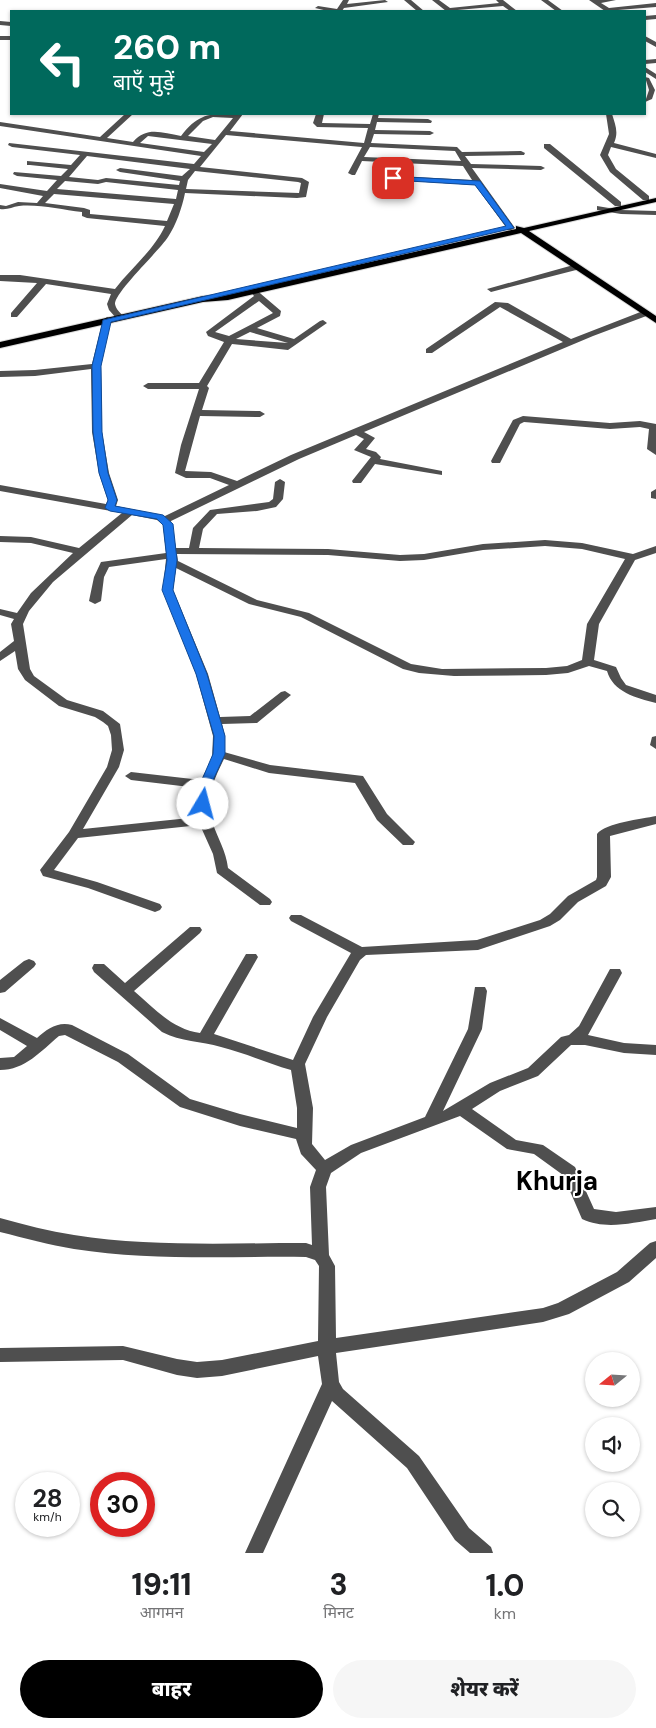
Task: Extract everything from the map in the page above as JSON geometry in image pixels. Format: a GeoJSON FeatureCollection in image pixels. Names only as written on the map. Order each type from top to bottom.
{"type":"FeatureCollection","features":[{"type":"Feature","properties":{"kind":"main road"},"geometry":{"type":"LineString","coordinates":[[203,299],[256,294],[516,228],[656,195]]}},
{"type":"Feature","properties":{"kind":"main road"},"geometry":{"type":"LineString","coordinates":[[0,345],[203,299],[224,292],[516,228],[656,200]]}},
{"type":"Feature","properties":{"kind":"main road"},"geometry":{"type":"LineString","coordinates":[[516,228],[656,320]]}},
{"type":"Feature","properties":{"kind":"street"},"geometry":{"type":"LineString","coordinates":[[315,10],[322,0]]}},
{"type":"Feature","properties":{"kind":"street"},"geometry":{"type":"LineString","coordinates":[[407,0],[420,10]]}},
{"type":"Feature","properties":{"kind":"street"},"geometry":{"type":"LineString","coordinates":[[435,0],[448,10]]}},
{"type":"Feature","properties":{"kind":"street"},"geometry":{"type":"LineString","coordinates":[[544,0],[559,10]]}},
{"type":"Feature","properties":{"kind":"street"},"geometry":{"type":"LineString","coordinates":[[594,1],[613,0]]}},
{"type":"Feature","properties":{"kind":"street"},"geometry":{"type":"LineString","coordinates":[[594,1],[607,10]]}},
{"type":"Feature","properties":{"kind":"street"},"geometry":{"type":"LineString","coordinates":[[464,10],[480,9],[501,2],[513,10]]}},
{"type":"Feature","properties":{"kind":"street"},"geometry":{"type":"LineString","coordinates":[[344,3],[386,3]]}},
{"type":"Feature","properties":{"kind":"street"},"geometry":{"type":"LineString","coordinates":[[616,10],[656,5]]}},
{"type":"Feature","properties":{"kind":"street"},"geometry":{"type":"LineString","coordinates":[[656,77],[646,79],[652,90],[646,99],[656,102]]}},
{"type":"Feature","properties":{"kind":"street"},"geometry":{"type":"LineString","coordinates":[[102,139],[128,115]]}},
{"type":"Feature","properties":{"kind":"street"},"geometry":{"type":"LineString","coordinates":[[183,138],[194,123],[202,118],[218,115],[239,115]]}},
{"type":"Feature","properties":{"kind":"street"},"geometry":{"type":"LineString","coordinates":[[120,317],[113,310],[111,304],[117,292],[133,271],[160,244],[170,224],[183,186],[195,168],[239,115]]}},
{"type":"Feature","properties":{"kind":"street"},"geometry":{"type":"LineString","coordinates":[[320,115],[317,123],[320,125],[428,121]]}},
{"type":"Feature","properties":{"kind":"street"},"geometry":{"type":"LineString","coordinates":[[609,115],[614,132],[610,144],[605,149],[604,155],[607,162],[624,180],[646,198]]}},
{"type":"Feature","properties":{"kind":"street"},"geometry":{"type":"LineString","coordinates":[[374,123],[430,133]]}},
{"type":"Feature","properties":{"kind":"street"},"geometry":{"type":"LineString","coordinates":[[352,172],[367,145],[374,123]]}},
{"type":"Feature","properties":{"kind":"street"},"geometry":{"type":"LineString","coordinates":[[0,124],[205,156]]}},
{"type":"Feature","properties":{"kind":"street"},"geometry":{"type":"LineString","coordinates":[[223,133],[367,145],[454,149],[461,154],[477,183],[516,228]]}},
{"type":"Feature","properties":{"kind":"street"},"geometry":{"type":"LineString","coordinates":[[135,144],[146,134],[216,142]]}},
{"type":"Feature","properties":{"kind":"street"},"geometry":{"type":"LineString","coordinates":[[610,144],[656,156]]}},
{"type":"Feature","properties":{"kind":"street"},"geometry":{"type":"LineString","coordinates":[[12,145],[305,182],[303,195],[297,196],[106,180],[98,182],[18,174]]}},
{"type":"Feature","properties":{"kind":"street"},"geometry":{"type":"LineString","coordinates":[[547,146],[618,204]]}},
{"type":"Feature","properties":{"kind":"street"},"geometry":{"type":"LineString","coordinates":[[461,154],[522,153]]}},
{"type":"Feature","properties":{"kind":"street"},"geometry":{"type":"LineString","coordinates":[[39,205],[85,154]]}},
{"type":"Feature","properties":{"kind":"street"},"geometry":{"type":"LineString","coordinates":[[359,160],[541,168]]}},
{"type":"Feature","properties":{"kind":"street"},"geometry":{"type":"LineString","coordinates":[[30,163],[73,167]]}},
{"type":"Feature","properties":{"kind":"street"},"geometry":{"type":"LineString","coordinates":[[120,170],[183,186]]}},
{"type":"Feature","properties":{"kind":"street"},"geometry":{"type":"LineString","coordinates":[[376,177],[477,183]]}},
{"type":"Feature","properties":{"kind":"street"},"geometry":{"type":"LineString","coordinates":[[0,186],[178,202]]}},
{"type":"Feature","properties":{"kind":"street"},"geometry":{"type":"LineString","coordinates":[[0,208],[7,208],[18,204],[86,211],[173,216]]}},
{"type":"Feature","properties":{"kind":"street"},"geometry":{"type":"LineString","coordinates":[[600,208],[656,212]]}},
{"type":"Feature","properties":{"kind":"street"},"geometry":{"type":"LineString","coordinates":[[86,211],[85,214],[88,216],[170,224]]}},
{"type":"Feature","properties":{"kind":"street"},"geometry":{"type":"LineString","coordinates":[[491,289],[577,267]]}},
{"type":"Feature","properties":{"kind":"street"},"geometry":{"type":"LineString","coordinates":[[0,278],[117,292]]}},
{"type":"Feature","properties":{"kind":"street"},"geometry":{"type":"LineString","coordinates":[[14,315],[44,282]]}},
{"type":"Feature","properties":{"kind":"street"},"geometry":{"type":"LineString","coordinates":[[238,485],[211,475],[186,475],[180,473],[204,388],[202,387],[229,340],[278,312],[256,294],[210,332],[229,340],[277,347],[288,346],[296,342],[323,324]]}},
{"type":"Feature","properties":{"kind":"street"},"geometry":{"type":"LineString","coordinates":[[429,351],[498,304],[505,305],[570,342]]}},
{"type":"Feature","properties":{"kind":"street"},"geometry":{"type":"LineString","coordinates":[[166,520],[295,457],[570,342],[646,313]]}},
{"type":"Feature","properties":{"kind":"street"},"geometry":{"type":"LineString","coordinates":[[107,320],[96,366],[97,432],[104,473],[112,500],[110,508]]}},
{"type":"Feature","properties":{"kind":"street"},"geometry":{"type":"LineString","coordinates":[[249,329],[296,342]]}},
{"type":"Feature","properties":{"kind":"street"},"geometry":{"type":"LineString","coordinates":[[0,374],[35,373],[96,366]]}},
{"type":"Feature","properties":{"kind":"street"},"geometry":{"type":"LineString","coordinates":[[148,386],[202,387]]}},
{"type":"Feature","properties":{"kind":"street"},"geometry":{"type":"LineString","coordinates":[[196,413],[260,414]]}},
{"type":"Feature","properties":{"kind":"street"},"geometry":{"type":"LineString","coordinates":[[496,461],[516,422],[523,419],[610,426],[640,424],[656,427],[654,429],[652,448],[656,452]]}},
{"type":"Feature","properties":{"kind":"street"},"geometry":{"type":"LineString","coordinates":[[357,481],[374,461],[375,456],[359,450],[370,438],[358,432]]}},
{"type":"Feature","properties":{"kind":"street"},"geometry":{"type":"LineString","coordinates":[[374,461],[438,473]]}},
{"type":"Feature","properties":{"kind":"street"},"geometry":{"type":"LineString","coordinates":[[192,552],[198,528],[214,512],[248,510],[274,503],[277,500],[280,482]]}},
{"type":"Feature","properties":{"kind":"street"},"geometry":{"type":"LineString","coordinates":[[1,489],[160,517],[166,520],[171,556],[168,590],[202,674],[219,736],[219,754],[205,785],[203,796],[209,833],[220,854],[222,870],[265,902]]}},
{"type":"Feature","properties":{"kind":"street"},"geometry":{"type":"LineString","coordinates":[[130,512],[54,575],[19,617],[17,624],[24,669],[29,678],[63,703],[99,714],[108,719],[114,724],[118,736],[118,750],[114,767],[74,834],[47,870],[48,874],[92,885],[155,907]]}},
{"type":"Feature","properties":{"kind":"street"},"geometry":{"type":"LineString","coordinates":[[0,539],[18,538],[35,540],[81,552]]}},
{"type":"Feature","properties":{"kind":"street"},"geometry":{"type":"LineString","coordinates":[[95,601],[105,564],[192,552],[328,552],[407,558],[483,547],[545,543],[582,546],[633,557]]}},
{"type":"Feature","properties":{"kind":"street"},"geometry":{"type":"LineString","coordinates":[[588,662],[593,624],[626,565],[633,557],[656,549]]}},
{"type":"Feature","properties":{"kind":"street"},"geometry":{"type":"LineString","coordinates":[[171,556],[174,563],[253,602],[305,615],[407,667],[448,674],[503,671],[542,672],[572,668],[588,662],[614,670],[615,679],[622,687],[656,699]]}},
{"type":"Feature","properties":{"kind":"street"},"geometry":{"type":"LineString","coordinates":[[0,612],[19,617]]}},
{"type":"Feature","properties":{"kind":"street"},"geometry":{"type":"LineString","coordinates":[[0,658],[19,642]]}},
{"type":"Feature","properties":{"kind":"street"},"geometry":{"type":"LineString","coordinates":[[214,721],[252,720],[285,695]]}},
{"type":"Feature","properties":{"kind":"street"},"geometry":{"type":"LineString","coordinates":[[656,740],[656,745]]}},
{"type":"Feature","properties":{"kind":"street"},"geometry":{"type":"LineString","coordinates":[[219,754],[269,769],[359,779],[382,817],[408,842]]}},
{"type":"Feature","properties":{"kind":"street"},"geometry":{"type":"LineString","coordinates":[[131,776],[205,785]]}},
{"type":"Feature","properties":{"kind":"street"},"geometry":{"type":"LineString","coordinates":[[74,834],[134,827],[168,826],[206,820]]}},
{"type":"Feature","properties":{"kind":"street"},"geometry":{"type":"LineString","coordinates":[[296,918],[360,952],[478,946],[545,923],[555,917],[573,899],[601,883],[604,877],[603,834],[611,830],[656,820]]}},
{"type":"Feature","properties":{"kind":"street"},"geometry":{"type":"LineString","coordinates":[[125,992],[195,930]]}},
{"type":"Feature","properties":{"kind":"street"},"geometry":{"type":"LineString","coordinates":[[324,1169],[306,1150],[303,1135],[305,1108],[298,1067],[300,1058],[320,1018],[355,956],[360,952]]}},
{"type":"Feature","properties":{"kind":"street"},"geometry":{"type":"LineString","coordinates":[[204,1039],[251,956]]}},
{"type":"Feature","properties":{"kind":"street"},"geometry":{"type":"LineString","coordinates":[[0,988],[29,964]]}},
{"type":"Feature","properties":{"kind":"street"},"geometry":{"type":"LineString","coordinates":[[99,968],[167,1028],[177,1034],[221,1041],[298,1067]]}},
{"type":"Feature","properties":{"kind":"street"},"geometry":{"type":"LineString","coordinates":[[484,1553],[462,1534],[413,1462],[337,1394],[331,1384],[327,1347],[327,1266],[321,1255],[318,1187],[324,1169],[356,1149],[460,1110],[495,1087],[533,1072],[562,1045],[574,1039],[584,1030],[615,973]]}},
{"type":"Feature","properties":{"kind":"street"},"geometry":{"type":"LineString","coordinates":[[431,1120],[475,1029],[480,991]]}},
{"type":"Feature","properties":{"kind":"street"},"geometry":{"type":"LineString","coordinates":[[0,1023],[38,1045]]}},
{"type":"Feature","properties":{"kind":"street"},"geometry":{"type":"LineString","coordinates":[[0,1064],[11,1064],[19,1061],[55,1031],[61,1029],[73,1031],[123,1058],[172,1095],[190,1105],[240,1120],[303,1135]]}},
{"type":"Feature","properties":{"kind":"street"},"geometry":{"type":"LineString","coordinates":[[574,1039],[636,1050],[656,1050]]}},
{"type":"Feature","properties":{"kind":"street"},"geometry":{"type":"LineString","coordinates":[[460,1110],[512,1144],[538,1149],[564,1167],[573,1178],[588,1214],[594,1217],[616,1219],[656,1213]]}},
{"type":"Feature","properties":{"kind":"street"},"geometry":{"type":"LineString","coordinates":[[0,1225],[25,1233],[116,1247],[197,1250],[306,1250],[321,1255]]}},
{"type":"Feature","properties":{"kind":"street"},"geometry":{"type":"LineString","coordinates":[[0,1355],[123,1353],[177,1367],[197,1370],[222,1368],[327,1347],[543,1315],[563,1309],[623,1276],[656,1248]]}},
{"type":"Feature","properties":{"kind":"street"},"geometry":{"type":"LineString","coordinates":[[254,1553],[331,1384]]}},
{"type":"Feature","properties":{"kind":"district","name":"Khurja"},"geometry":{"type":"Point","coordinates":[557,1181]}},
{"type":"Feature","properties":{"kind":"route"},"geometry":{"type":"LineString","coordinates":[[203,804],[206,782],[218,759],[220,748],[219,736],[202,674],[167,587],[172,560],[168,524],[166,520],[160,517],[110,508],[112,500],[104,473],[97,432],[96,366],[107,320],[510,228],[477,183],[393,178]]}}]}
